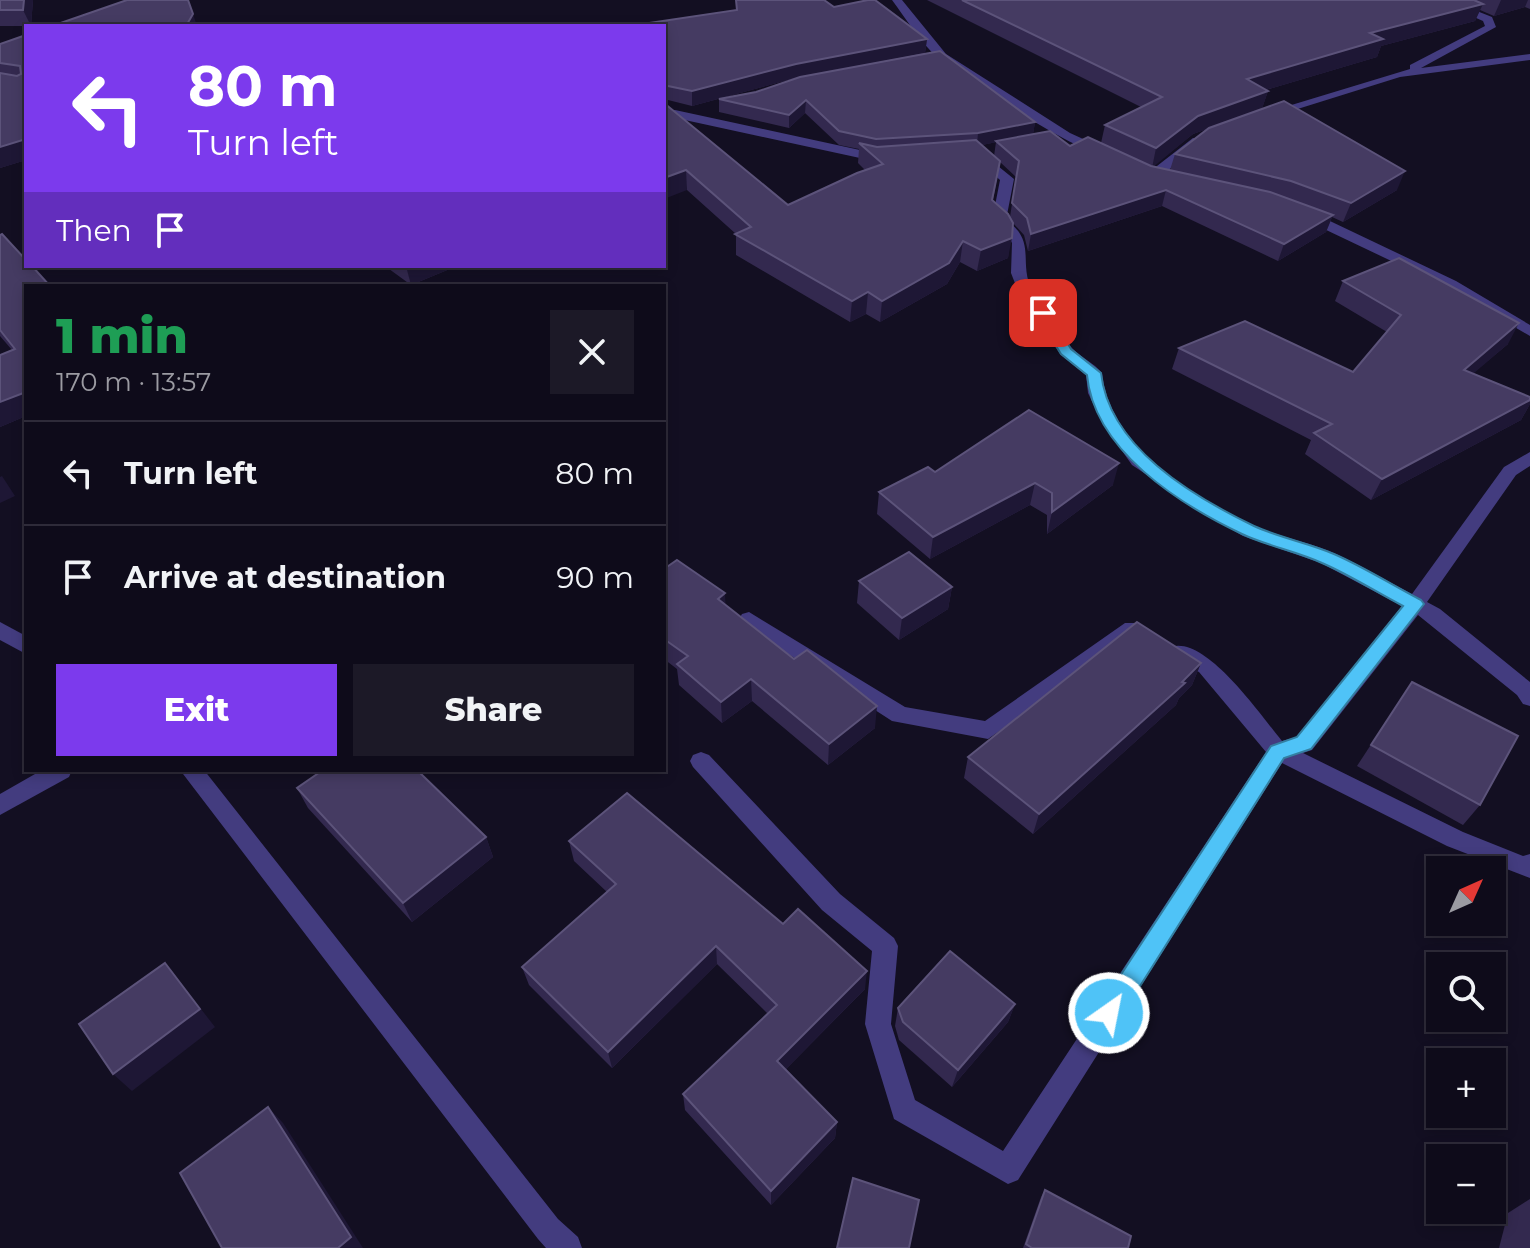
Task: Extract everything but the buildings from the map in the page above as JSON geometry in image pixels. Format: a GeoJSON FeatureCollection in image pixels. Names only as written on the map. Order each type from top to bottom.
{"type":"FeatureCollection","features":[{"type":"Feature","properties":{"kind":"street"},"geometry":{"type":"LineString","coordinates":[[897,0],[942,56],[1058,137],[1116,159]]}},
{"type":"Feature","properties":{"kind":"street"},"geometry":{"type":"LineString","coordinates":[[1399,74],[1491,27],[1488,19],[1440,0]]}},
{"type":"Feature","properties":{"kind":"street"},"geometry":{"type":"LineString","coordinates":[[927,59],[942,56]]}},
{"type":"Feature","properties":{"kind":"street"},"geometry":{"type":"LineString","coordinates":[[1260,117],[1399,74],[1530,57]]}},
{"type":"Feature","properties":{"kind":"street"},"geometry":{"type":"LineString","coordinates":[[669,114],[705,108]]}},
{"type":"Feature","properties":{"kind":"street"},"geometry":{"type":"LineString","coordinates":[[669,114],[875,160],[904,158]]}},
{"type":"Feature","properties":{"kind":"street"},"geometry":{"type":"LineString","coordinates":[[1169,179],[1147,173],[1210,135]]}},
{"type":"Feature","properties":{"kind":"street"},"geometry":{"type":"LineString","coordinates":[[999,149],[970,154],[1007,179],[999,221],[1013,231],[1019,243],[1018,273],[1025,291],[1043,313],[1066,351],[1094,373],[1096,393],[1111,424],[1138,461],[1238,524],[1328,558],[1433,614],[1524,689],[1530,698]]}},
{"type":"Feature","properties":{"kind":"street"},"geometry":{"type":"LineString","coordinates":[[1294,210],[1451,284],[1530,331]]}},
{"type":"Feature","properties":{"kind":"street"},"geometry":{"type":"LineString","coordinates":[[701,761],[831,902],[885,946],[878,1024],[904,1109],[1008,1170],[1278,751],[1304,744],[1415,604],[1510,471],[1530,458]]}},
{"type":"Feature","properties":{"kind":"street"},"geometry":{"type":"LineString","coordinates":[[749,619],[900,715],[988,730],[1132,628],[1206,666],[1278,751],[1455,839],[1527,869],[1530,864]]}},
{"type":"Feature","properties":{"kind":"street"},"geometry":{"type":"LineString","coordinates":[[0,630],[24,645]]}},
{"type":"Feature","properties":{"kind":"street"},"geometry":{"type":"LineString","coordinates":[[0,805],[58,772]]}},
{"type":"Feature","properties":{"kind":"street"},"geometry":{"type":"LineString","coordinates":[[193,772],[548,1229],[567,1248]]}},
{"type":"Feature","properties":{"kind":"route"},"geometry":{"type":"LineString","coordinates":[[1043,313],[1066,351],[1094,373],[1096,393],[1111,424],[1138,461],[1213,511],[1250,531],[1328,558],[1415,604],[1304,744],[1278,751],[1109,1013]]}}]}
